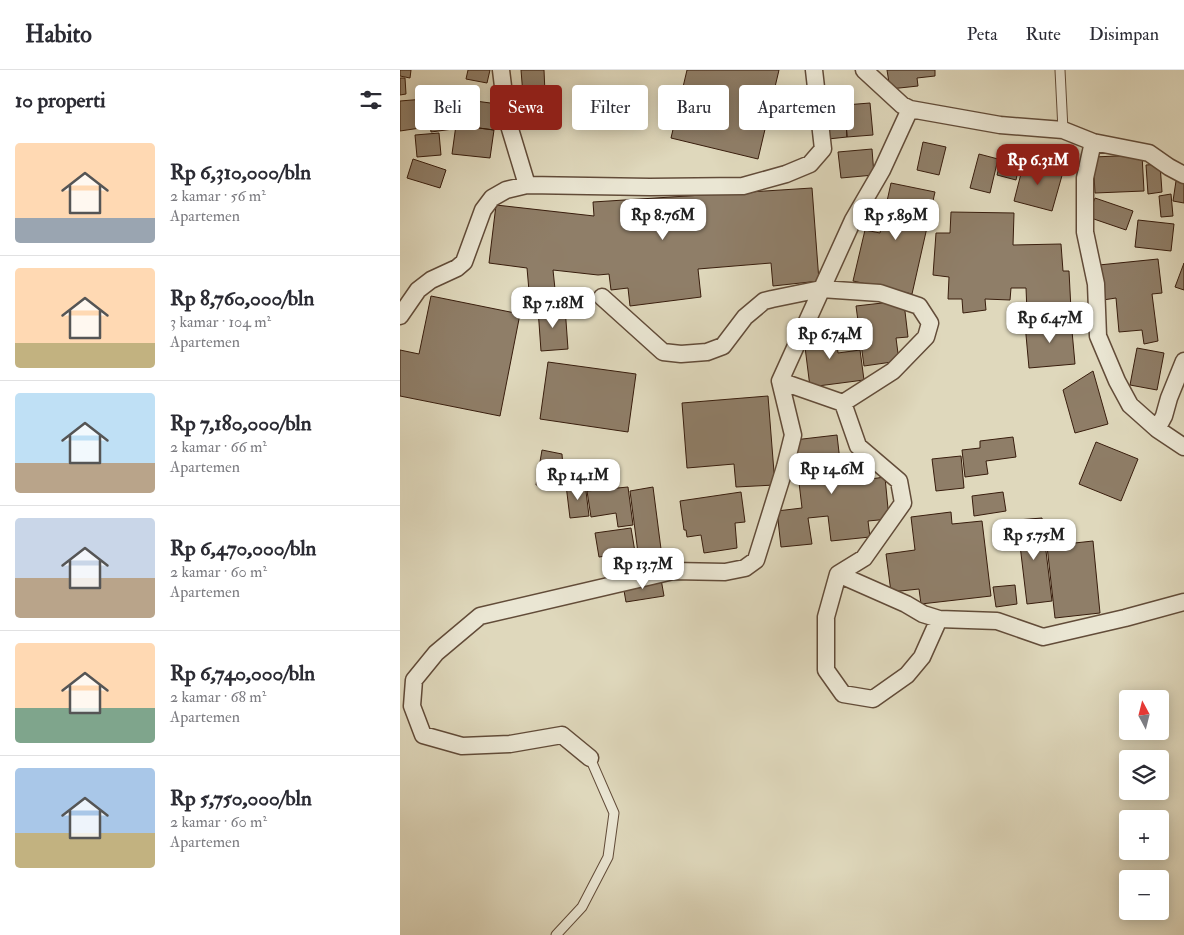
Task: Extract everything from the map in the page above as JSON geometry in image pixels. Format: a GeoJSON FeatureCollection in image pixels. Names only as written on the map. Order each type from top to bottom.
{"type":"FeatureCollection","features":[{"type":"Feature","properties":{"kind":"street"},"geometry":{"type":"LineString","coordinates":[[501,70],[507,119],[527,185]]}},
{"type":"Feature","properties":{"kind":"street"},"geometry":{"type":"LineString","coordinates":[[400,316],[418,290],[464,262],[483,210],[492,198],[506,190],[527,185],[743,186],[786,174],[810,164],[823,149],[814,70]]}},
{"type":"Feature","properties":{"kind":"street"},"geometry":{"type":"LineString","coordinates":[[864,70],[902,105],[910,109],[1000,125],[1063,130],[1093,142],[1149,153],[1184,175]]}},
{"type":"Feature","properties":{"kind":"street"},"geometry":{"type":"LineString","coordinates":[[590,758],[562,735],[510,744],[462,746],[423,735],[412,706],[414,680],[436,653],[480,616],[673,571],[725,572],[745,568],[756,560],[785,468],[793,435],[780,381],[853,220],[882,170],[910,109]]}},
{"type":"Feature","properties":{"kind":"street"},"geometry":{"type":"LineString","coordinates":[[1093,142],[1085,178],[1084,208],[1085,232],[1096,284],[1098,336],[1117,381],[1130,405],[1157,429],[1184,448]]}},
{"type":"Feature","properties":{"kind":"street"},"geometry":{"type":"LineString","coordinates":[[602,297],[663,352],[681,354],[707,352],[723,346],[745,317],[764,300],[821,289],[880,294],[919,306],[930,323],[926,337],[893,372],[843,403]]}},
{"type":"Feature","properties":{"kind":"street"},"geometry":{"type":"LineString","coordinates":[[1157,429],[1164,416],[1184,361]]}},
{"type":"Feature","properties":{"kind":"street"},"geometry":{"type":"LineString","coordinates":[[780,381],[843,403]]}},
{"type":"Feature","properties":{"kind":"street"},"geometry":{"type":"LineString","coordinates":[[843,403],[858,446],[899,481],[903,503],[864,558],[838,574],[826,617],[826,670],[843,694],[873,699],[907,675],[922,657],[939,619]]}},
{"type":"Feature","properties":{"kind":"street"},"geometry":{"type":"LineString","coordinates":[[838,574],[906,604],[922,614],[939,619],[997,621],[1043,637],[1184,602]]}},
{"type":"Feature","properties":{"kind":"lane"},"geometry":{"type":"LineString","coordinates":[[1060,70],[1063,130]]}},
{"type":"Feature","properties":{"kind":"lane"},"geometry":{"type":"LineString","coordinates":[[556,935],[582,907],[608,857],[614,813],[590,758]]}},
{"type":"Feature","properties":{"kind":"building"},"geometry":{"type":"Polygon","coordinates":[[[400,70],[411,70],[410,78],[400,76],[400,70]]]}},
{"type":"Feature","properties":{"kind":"building"},"geometry":{"type":"Polygon","coordinates":[[[468,70],[490,70],[487,83],[466,79],[468,70]]]}},
{"type":"Feature","properties":{"kind":"building"},"geometry":{"type":"Polygon","coordinates":[[[521,70],[544,70],[545,85],[522,85],[521,70]]]}},
{"type":"Feature","properties":{"kind":"building"},"geometry":{"type":"Polygon","coordinates":[[[687,70],[779,70],[775,85],[739,85],[739,130],[765,130],[758,159],[671,138],[673,130],[729,130],[729,85],[683,85],[687,70]]]}},
{"type":"Feature","properties":{"kind":"building"},"geometry":{"type":"Polygon","coordinates":[[[887,70],[935,70],[935,76],[917,78],[918,86],[890,89],[887,70]]]}},
{"type":"Feature","properties":{"kind":"building"},"geometry":{"type":"Polygon","coordinates":[[[400,78],[405,78],[406,94],[400,95],[400,78]]]}},
{"type":"Feature","properties":{"kind":"building"},"geometry":{"type":"Polygon","coordinates":[[[415,100],[415,129],[400,131],[400,101],[415,100]]]}},
{"type":"Feature","properties":{"kind":"building"},"geometry":{"type":"Polygon","coordinates":[[[480,102],[490,103],[490,129],[480,128],[480,102]]]}},
{"type":"Feature","properties":{"kind":"building"},"geometry":{"type":"Polygon","coordinates":[[[870,103],[873,135],[847,137],[847,130],[854,130],[854,104],[870,103]]]}},
{"type":"Feature","properties":{"kind":"building"},"geometry":{"type":"Polygon","coordinates":[[[480,128],[494,130],[490,158],[452,154],[455,130],[480,130],[480,128]]]}},
{"type":"Feature","properties":{"kind":"building"},"geometry":{"type":"Polygon","coordinates":[[[827,130],[847,130],[847,137],[828,139],[827,130]]]}},
{"type":"Feature","properties":{"kind":"building"},"geometry":{"type":"Polygon","coordinates":[[[439,133],[441,155],[417,157],[415,135],[439,133]]]}},
{"type":"Feature","properties":{"kind":"building"},"geometry":{"type":"Polygon","coordinates":[[[923,142],[946,147],[939,175],[917,170],[923,142]]]}},
{"type":"Feature","properties":{"kind":"building"},"geometry":{"type":"Polygon","coordinates":[[[872,149],[874,175],[841,178],[838,152],[872,149]]]}},
{"type":"Feature","properties":{"kind":"building"},"geometry":{"type":"Polygon","coordinates":[[[1003,152],[1021,157],[1016,180],[997,175],[1003,152]]]}},
{"type":"Feature","properties":{"kind":"building"},"geometry":{"type":"Polygon","coordinates":[[[979,154],[998,159],[990,193],[970,188],[979,154]]]}},
{"type":"Feature","properties":{"kind":"building"},"geometry":{"type":"Polygon","coordinates":[[[1142,155],[1144,191],[1095,193],[1093,157],[1142,155]]]}},
{"type":"Feature","properties":{"kind":"building"},"geometry":{"type":"Polygon","coordinates":[[[413,159],[446,170],[440,188],[407,178],[413,159]]]}},
{"type":"Feature","properties":{"kind":"building"},"geometry":{"type":"Polygon","coordinates":[[[1024,162],[1063,172],[1052,211],[1014,201],[1024,162]]]}},
{"type":"Feature","properties":{"kind":"building"},"geometry":{"type":"Polygon","coordinates":[[[1160,164],[1162,192],[1148,194],[1146,165],[1160,164]]]}},
{"type":"Feature","properties":{"kind":"building"},"geometry":{"type":"Polygon","coordinates":[[[1176,181],[1184,182],[1184,203],[1173,201],[1176,181]]]}},
{"type":"Feature","properties":{"kind":"building"},"geometry":{"type":"Polygon","coordinates":[[[891,183],[935,192],[912,294],[853,281],[865,230],[880,233],[891,183]]]}},
{"type":"Feature","properties":{"kind":"building"},"geometry":{"type":"Polygon","coordinates":[[[812,188],[819,281],[773,286],[771,263],[698,269],[701,297],[630,306],[628,288],[611,290],[609,274],[598,275],[553,270],[555,289],[529,291],[527,268],[489,263],[496,205],[594,216],[593,202],[812,188]]]}},
{"type":"Feature","properties":{"kind":"building"},"geometry":{"type":"Polygon","coordinates":[[[1171,194],[1173,216],[1161,217],[1159,196],[1171,194]]]}},
{"type":"Feature","properties":{"kind":"building"},"geometry":{"type":"Polygon","coordinates":[[[1095,198],[1133,211],[1126,230],[1088,217],[1095,198]]]}},
{"type":"Feature","properties":{"kind":"building"},"geometry":{"type":"Polygon","coordinates":[[[951,212],[1014,213],[1013,245],[1061,244],[1063,271],[1069,271],[1071,310],[1027,312],[1026,288],[1011,288],[1010,300],[985,299],[986,310],[963,313],[962,299],[948,299],[949,277],[933,275],[936,233],[950,233],[951,212]]]}},
{"type":"Feature","properties":{"kind":"building"},"geometry":{"type":"Polygon","coordinates":[[[1138,220],[1174,224],[1171,251],[1135,247],[1138,220]]]}},
{"type":"Feature","properties":{"kind":"building"},"geometry":{"type":"Polygon","coordinates":[[[1158,259],[1162,293],[1152,294],[1158,341],[1144,344],[1142,330],[1119,332],[1116,298],[1103,300],[1099,265],[1158,259]]]}},
{"type":"Feature","properties":{"kind":"building"},"geometry":{"type":"Polygon","coordinates":[[[1184,263],[1184,290],[1175,287],[1184,263]]]}},
{"type":"Feature","properties":{"kind":"building"},"geometry":{"type":"Polygon","coordinates":[[[431,296],[520,314],[500,416],[400,396],[400,350],[419,354],[431,296]]]}},
{"type":"Feature","properties":{"kind":"building"},"geometry":{"type":"Polygon","coordinates":[[[891,302],[904,303],[908,337],[896,338],[899,361],[864,366],[856,306],[891,302]]]}},
{"type":"Feature","properties":{"kind":"building"},"geometry":{"type":"Polygon","coordinates":[[[565,307],[568,349],[541,351],[538,309],[565,307]]]}},
{"type":"Feature","properties":{"kind":"building"},"geometry":{"type":"Polygon","coordinates":[[[1071,320],[1075,364],[1029,368],[1025,324],[1071,320]]]}},
{"type":"Feature","properties":{"kind":"building"},"geometry":{"type":"Polygon","coordinates":[[[835,327],[838,353],[860,350],[864,380],[810,387],[803,331],[835,327]]]}},
{"type":"Feature","properties":{"kind":"building"},"geometry":{"type":"Polygon","coordinates":[[[1137,348],[1164,353],[1157,390],[1130,385],[1137,348]]]}},
{"type":"Feature","properties":{"kind":"building"},"geometry":{"type":"Polygon","coordinates":[[[548,362],[636,374],[628,432],[540,419],[548,362]]]}},
{"type":"Feature","properties":{"kind":"building"},"geometry":{"type":"Polygon","coordinates":[[[1093,371],[1108,424],[1075,433],[1063,390],[1093,371]]]}},
{"type":"Feature","properties":{"kind":"building"},"geometry":{"type":"Polygon","coordinates":[[[768,396],[775,485],[736,487],[734,464],[687,468],[682,403],[768,396]]]}},
{"type":"Feature","properties":{"kind":"building"},"geometry":{"type":"Polygon","coordinates":[[[837,435],[840,461],[861,458],[863,480],[885,477],[889,519],[868,521],[870,537],[831,541],[828,516],[808,518],[812,544],[781,547],[777,511],[802,508],[794,440],[837,435]]]}},
{"type":"Feature","properties":{"kind":"building"},"geometry":{"type":"Polygon","coordinates":[[[1013,437],[1016,457],[986,461],[988,474],[965,477],[962,450],[980,448],[980,441],[1013,437]]]}},
{"type":"Feature","properties":{"kind":"building"},"geometry":{"type":"Polygon","coordinates":[[[1096,442],[1138,459],[1121,501],[1079,484],[1096,442]]]}},
{"type":"Feature","properties":{"kind":"building"},"geometry":{"type":"Polygon","coordinates":[[[542,450],[562,454],[564,482],[536,485],[542,450]]]}},
{"type":"Feature","properties":{"kind":"building"},"geometry":{"type":"Polygon","coordinates":[[[961,456],[964,488],[936,491],[932,459],[961,456]]]}},
{"type":"Feature","properties":{"kind":"building"},"geometry":{"type":"Polygon","coordinates":[[[585,483],[589,516],[570,518],[566,485],[585,483]]]}},
{"type":"Feature","properties":{"kind":"building"},"geometry":{"type":"Polygon","coordinates":[[[628,487],[633,525],[618,527],[616,513],[591,517],[587,491],[628,487]]]}},
{"type":"Feature","properties":{"kind":"building"},"geometry":{"type":"Polygon","coordinates":[[[653,487],[661,549],[638,553],[630,491],[653,487]]]}},
{"type":"Feature","properties":{"kind":"building"},"geometry":{"type":"Polygon","coordinates":[[[741,492],[745,522],[735,523],[737,548],[704,553],[701,535],[687,537],[686,530],[684,530],[680,501],[741,492]]]}},
{"type":"Feature","properties":{"kind":"building"},"geometry":{"type":"Polygon","coordinates":[[[1003,492],[1006,511],[974,516],[972,496],[1003,492]]]}},
{"type":"Feature","properties":{"kind":"building"},"geometry":{"type":"Polygon","coordinates":[[[951,512],[952,524],[982,521],[991,596],[921,604],[919,589],[891,592],[886,554],[915,550],[911,517],[951,512]]]}},
{"type":"Feature","properties":{"kind":"building"},"geometry":{"type":"Polygon","coordinates":[[[1042,518],[1052,601],[1027,604],[1017,520],[1042,518]]]}},
{"type":"Feature","properties":{"kind":"building"},"geometry":{"type":"Polygon","coordinates":[[[631,528],[635,552],[599,557],[595,533],[631,528]]]}},
{"type":"Feature","properties":{"kind":"building"},"geometry":{"type":"Polygon","coordinates":[[[1093,541],[1100,613],[1055,618],[1047,546],[1093,541]]]}},
{"type":"Feature","properties":{"kind":"building"},"geometry":{"type":"Polygon","coordinates":[[[661,579],[664,596],[626,602],[623,585],[661,579]]]}},
{"type":"Feature","properties":{"kind":"building"},"geometry":{"type":"Polygon","coordinates":[[[1015,585],[1017,604],[996,607],[993,587],[1015,585]]]}}]}
